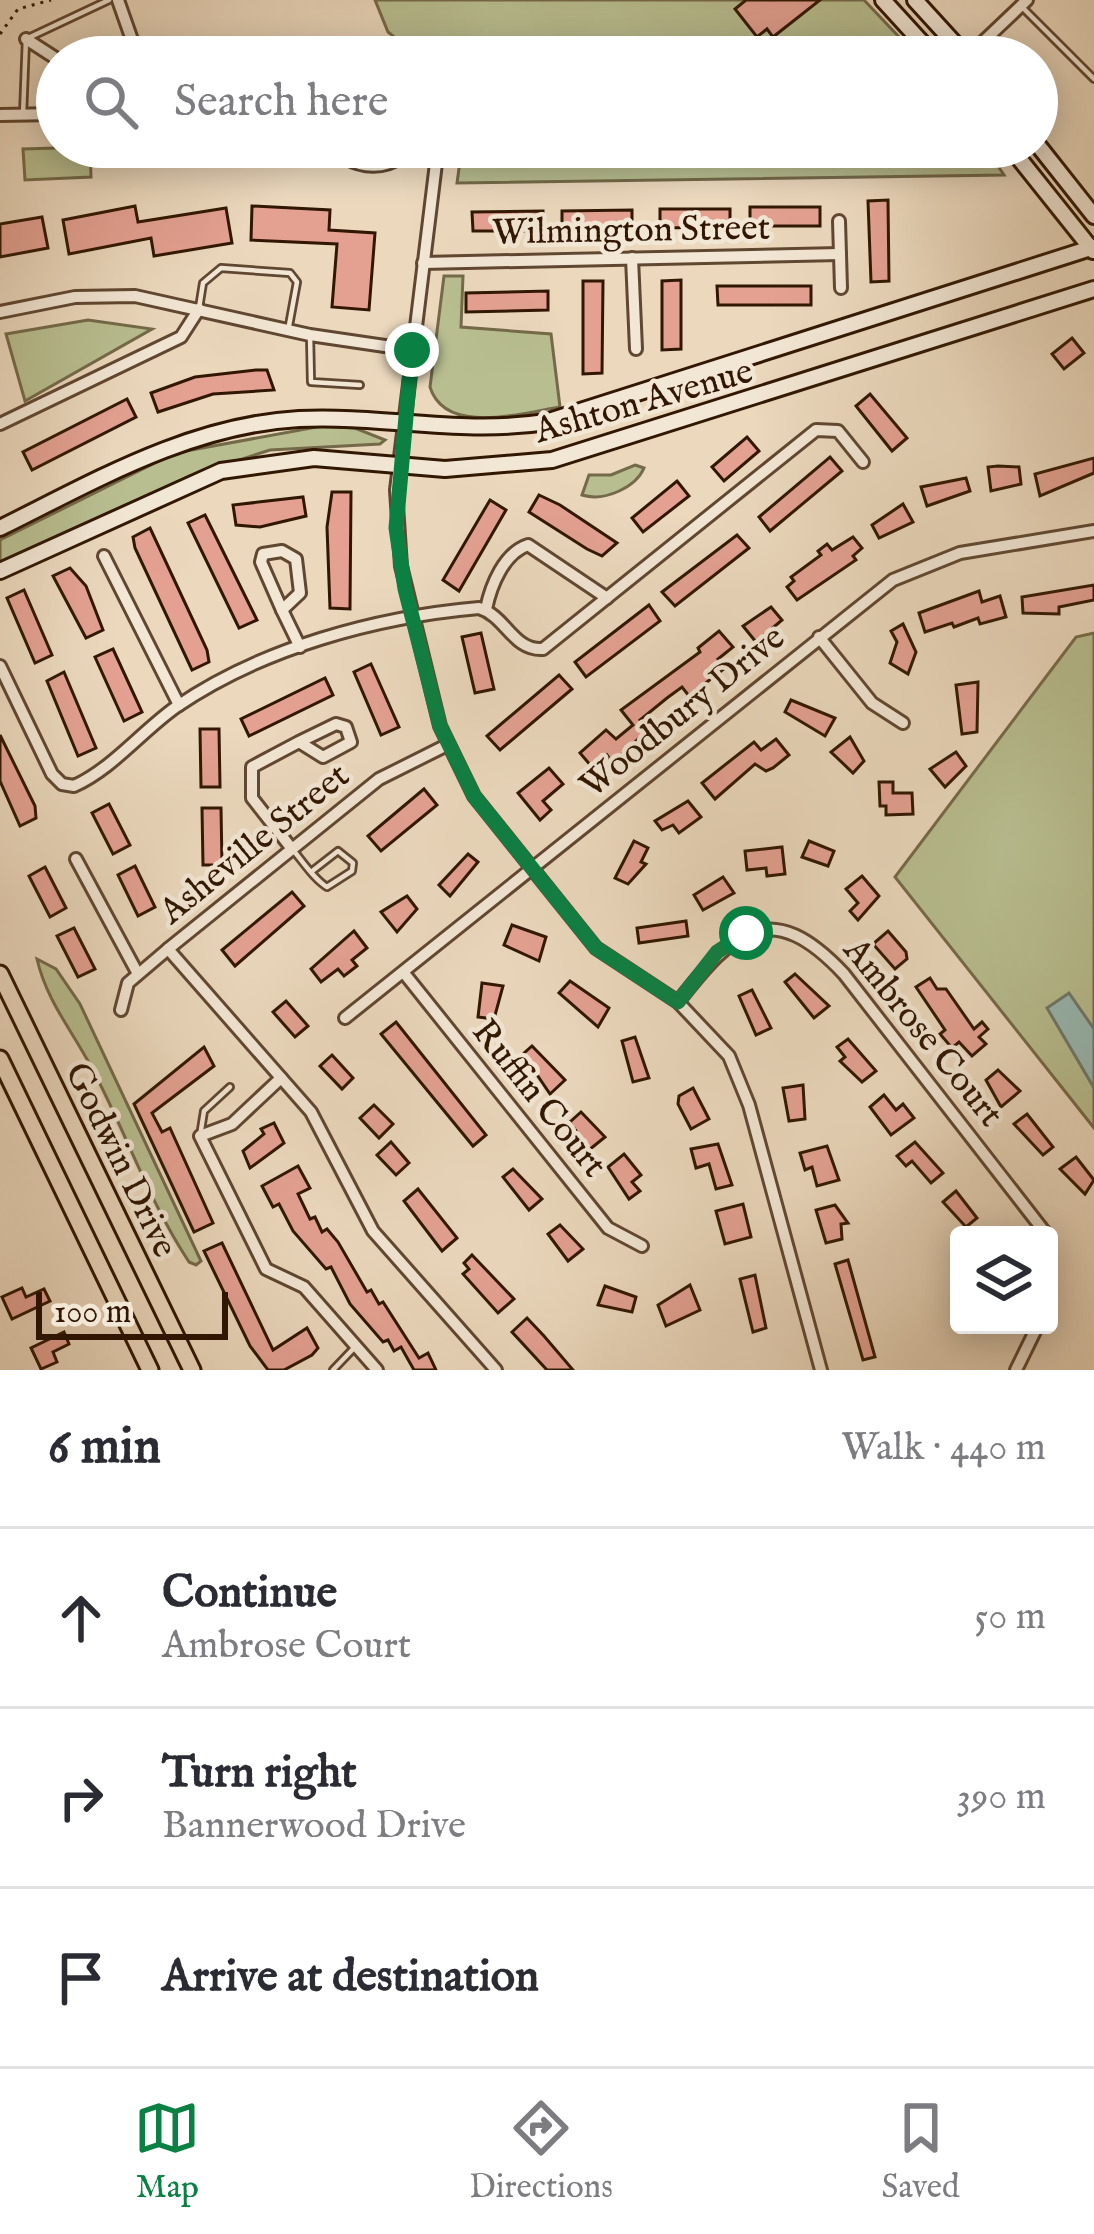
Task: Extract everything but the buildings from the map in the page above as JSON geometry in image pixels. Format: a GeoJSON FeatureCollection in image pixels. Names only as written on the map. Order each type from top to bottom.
{"type":"FeatureCollection","features":[{"type":"Feature","properties":{"kind":"main road"},"geometry":{"type":"LineString","coordinates":[[883,0],[916,36]]}},
{"type":"Feature","properties":{"kind":"main road"},"geometry":{"type":"LineString","coordinates":[[915,0],[948,36]]}},
{"type":"Feature","properties":{"kind":"main road"},"geometry":{"type":"LineString","coordinates":[[1027,168],[1093,249]]}},
{"type":"Feature","properties":{"kind":"main road"},"geometry":{"type":"LineString","coordinates":[[1056,168],[1094,216]]}},
{"type":"Feature","properties":{"kind":"main road","name":"Ashton Avenue"},"geometry":{"type":"LineString","coordinates":[[0,529],[140,460],[232,428],[327,418],[472,430],[562,418],[1093,249]]}},
{"type":"Feature","properties":{"kind":"main road","name":"Ashton Avenue"},"geometry":{"type":"LineString","coordinates":[[0,572],[221,471],[314,458],[486,469],[552,460],[1094,289]]}},
{"type":"Feature","properties":{"kind":"main road","name":"Godwin Drive"},"geometry":{"type":"LineString","coordinates":[[0,974],[192,1370]]}},
{"type":"Feature","properties":{"kind":"main road","name":"Godwin Drive"},"geometry":{"type":"LineString","coordinates":[[0,1060],[150,1370]]}},
{"type":"Feature","properties":{"kind":"street"},"geometry":{"type":"LineString","coordinates":[[113,0],[129,36]]}},
{"type":"Feature","properties":{"kind":"street"},"geometry":{"type":"LineString","coordinates":[[989,36],[1024,3]]}},
{"type":"Feature","properties":{"kind":"street"},"geometry":{"type":"LineString","coordinates":[[26,39],[36,45]]}},
{"type":"Feature","properties":{"kind":"street"},"geometry":{"type":"LineString","coordinates":[[0,116],[36,115]]}},
{"type":"Feature","properties":{"kind":"street"},"geometry":{"type":"LineString","coordinates":[[435,168],[398,466],[396,528],[413,619],[446,745],[474,796],[608,959],[678,1002],[716,1037],[737,1072],[821,1370]]}},
{"type":"Feature","properties":{"kind":"street"},"geometry":{"type":"LineString","coordinates":[[839,220],[841,288]]}},
{"type":"Feature","properties":{"kind":"street","name":"Wilmington Street"},"geometry":{"type":"LineString","coordinates":[[423,263],[840,254]]}},
{"type":"Feature","properties":{"kind":"street"},"geometry":{"type":"LineString","coordinates":[[632,258],[635,350]]}},
{"type":"Feature","properties":{"kind":"street"},"geometry":{"type":"LineString","coordinates":[[0,311],[105,295],[412,350]]}},
{"type":"Feature","properties":{"kind":"street"},"geometry":{"type":"LineString","coordinates":[[0,424],[181,337],[200,309]]}},
{"type":"Feature","properties":{"kind":"street"},"geometry":{"type":"LineString","coordinates":[[486,609],[521,644],[537,650],[816,430],[838,431],[863,462]]}},
{"type":"Feature","properties":{"kind":"street","name":"Woodbury Drive"},"geometry":{"type":"LineString","coordinates":[[345,1018],[893,580],[940,559],[1094,531]]}},
{"type":"Feature","properties":{"kind":"street"},"geometry":{"type":"LineString","coordinates":[[486,609],[492,586],[514,550],[528,545],[607,598]]}},
{"type":"Feature","properties":{"kind":"street"},"geometry":{"type":"LineString","coordinates":[[282,610],[300,593],[296,559],[287,550],[261,557],[282,610],[300,647]]}},
{"type":"Feature","properties":{"kind":"street"},"geometry":{"type":"LineString","coordinates":[[104,556],[178,705]]}},
{"type":"Feature","properties":{"kind":"street"},"geometry":{"type":"LineString","coordinates":[[0,666],[60,782],[68,787],[84,782],[178,705],[300,647],[413,619],[486,609]]}},
{"type":"Feature","properties":{"kind":"street"},"geometry":{"type":"LineString","coordinates":[[819,637],[872,703],[903,723]]}},
{"type":"Feature","properties":{"kind":"street"},"geometry":{"type":"LineString","coordinates":[[292,849],[249,788],[257,761],[298,742]]}},
{"type":"Feature","properties":{"kind":"street","name":"Asheville Street"},"geometry":{"type":"LineString","coordinates":[[121,1010],[123,993],[168,949],[400,765],[446,745]]}},
{"type":"Feature","properties":{"kind":"street"},"geometry":{"type":"LineString","coordinates":[[76,859],[138,974]]}},
{"type":"Feature","properties":{"kind":"street","name":"Ambrose Court"},"geometry":{"type":"LineString","coordinates":[[678,1002],[717,952],[746,933],[784,929],[806,938],[844,974],[1039,1226]]}},
{"type":"Feature","properties":{"kind":"street"},"geometry":{"type":"LineString","coordinates":[[168,949],[318,1123],[374,1231],[496,1370]]}},
{"type":"Feature","properties":{"kind":"street","name":"Ruffin Court"},"geometry":{"type":"LineString","coordinates":[[404,973],[608,1228],[642,1246]]}},
{"type":"Feature","properties":{"kind":"street"},"geometry":{"type":"LineString","coordinates":[[281,1078],[232,1124],[200,1136],[266,1269],[304,1287],[377,1370]]}},
{"type":"Feature","properties":{"kind":"street"},"geometry":{"type":"LineString","coordinates":[[1016,1370],[1034,1334]]}},
{"type":"Feature","properties":{"kind":"lane"},"geometry":{"type":"LineString","coordinates":[[23,115],[26,39],[113,0]]}},
{"type":"Feature","properties":{"kind":"lane"},"geometry":{"type":"LineString","coordinates":[[1024,3],[1054,36]]}},
{"type":"Feature","properties":{"kind":"lane"},"geometry":{"type":"LineString","coordinates":[[1058,40],[1094,79]]}},
{"type":"Feature","properties":{"kind":"lane"},"geometry":{"type":"LineString","coordinates":[[200,309],[203,283],[220,268],[290,273],[297,282],[288,331]]}},
{"type":"Feature","properties":{"kind":"lane"},"geometry":{"type":"LineString","coordinates":[[310,335],[311,382],[360,385]]}},
{"type":"Feature","properties":{"kind":"lane"},"geometry":{"type":"LineString","coordinates":[[292,849],[311,872],[322,885],[332,886],[352,871],[353,863],[338,850],[311,872]]}},
{"type":"Feature","properties":{"kind":"lane"},"geometry":{"type":"LineString","coordinates":[[200,1136],[204,1112],[230,1087]]}},
{"type":"Feature","properties":{"kind":"lane"},"geometry":{"type":"LineString","coordinates":[[333,1370],[356,1346]]}},
{"type":"Feature","properties":{"kind":"path"},"geometry":{"type":"LineString","coordinates":[[0,34],[18,9],[51,0]]}},
{"type":"Feature","properties":{"kind":"green space"},"geometry":{"type":"Polygon","coordinates":[[[375,0],[864,0],[898,36],[393,36],[375,0]]]}},
{"type":"Feature","properties":{"kind":"green space"},"geometry":{"type":"Polygon","coordinates":[[[23,149],[36,149],[36,168],[91,168],[91,177],[25,180],[23,149]]]}},
{"type":"Feature","properties":{"kind":"green space"},"geometry":{"type":"Polygon","coordinates":[[[459,168],[999,168],[1004,175],[457,183],[459,168]]]}},
{"type":"Feature","properties":{"kind":"green space"},"geometry":{"type":"Polygon","coordinates":[[[444,276],[463,276],[461,327],[551,334],[560,407],[486,418],[451,412],[438,402],[430,387],[444,276]]]}},
{"type":"Feature","properties":{"kind":"green space"},"geometry":{"type":"Polygon","coordinates":[[[88,320],[152,329],[25,401],[6,334],[88,320]]]}},
{"type":"Feature","properties":{"kind":"green space"},"geometry":{"type":"Polygon","coordinates":[[[322,426],[355,428],[385,440],[270,450],[190,476],[0,562],[0,540],[175,453],[322,426]]]}},
{"type":"Feature","properties":{"kind":"green space"},"geometry":{"type":"Polygon","coordinates":[[[635,465],[644,468],[627,487],[610,495],[582,495],[589,475],[611,475],[635,465]]]}},
{"type":"Feature","properties":{"kind":"green space"},"geometry":{"type":"Polygon","coordinates":[[[1094,633],[1094,1128],[895,877],[1076,637],[1094,633]]]}},
{"type":"Feature","properties":{"kind":"green space"},"geometry":{"type":"Polygon","coordinates":[[[37,959],[56,969],[80,1004],[201,1261],[196,1265],[189,1262],[162,1217],[95,1074],[47,990],[37,959]]]}},
{"type":"Feature","properties":{"kind":"water"},"geometry":{"type":"Polygon","coordinates":[[[1069,993],[1094,1029],[1094,1088],[1047,1008],[1069,993]]]}},
{"type":"Feature","properties":{"kind":"route"},"geometry":{"type":"LineString","coordinates":[[412,350],[396,490],[401,566],[446,745],[474,796],[596,948],[624,971],[678,1002],[717,952],[746,933]]}}]}
